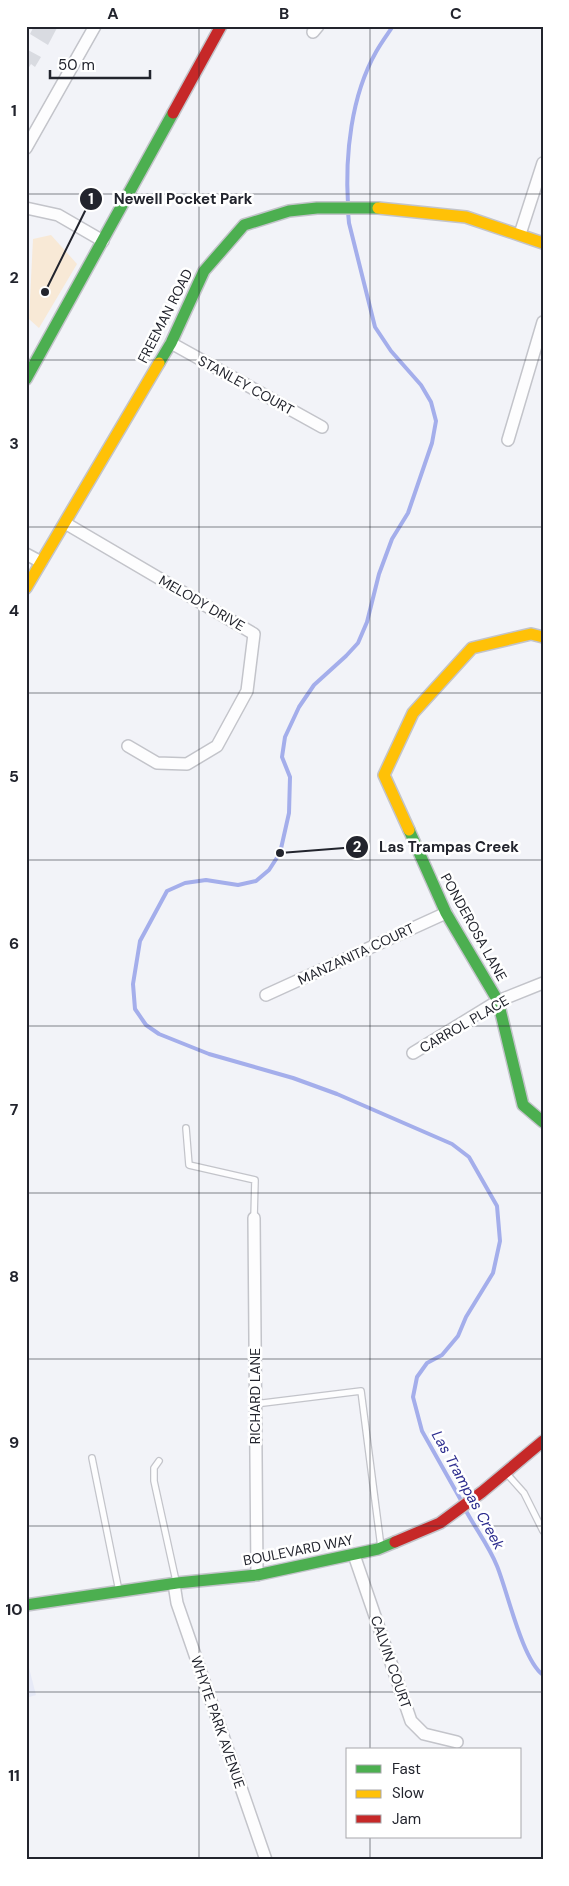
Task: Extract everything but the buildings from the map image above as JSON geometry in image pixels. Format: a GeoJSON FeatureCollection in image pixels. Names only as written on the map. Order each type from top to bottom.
{"type":"FeatureCollection","features":[{"type":"Feature","properties":{"kind":"street"},"geometry":{"type":"LineString","coordinates":[[26,148],[96,26]]}},
{"type":"Feature","properties":{"kind":"street"},"geometry":{"type":"LineString","coordinates":[[26,379],[221,26]]}},
{"type":"Feature","properties":{"kind":"street"},"geometry":{"type":"LineString","coordinates":[[520,234],[543,163]]}},
{"type":"Feature","properties":{"kind":"street"},"geometry":{"type":"LineString","coordinates":[[26,208],[58,216],[103,241]]}},
{"type":"Feature","properties":{"kind":"street","name":"FREEMAN ROAD"},"geometry":{"type":"LineString","coordinates":[[26,588],[171,343],[204,272],[244,225],[289,211],[317,208],[380,208],[466,217],[543,243]]}},
{"type":"Feature","properties":{"kind":"street"},"geometry":{"type":"LineString","coordinates":[[508,440],[543,322]]}},
{"type":"Feature","properties":{"kind":"street","name":"STANLEY COURT"},"geometry":{"type":"LineString","coordinates":[[171,343],[322,427]]}},
{"type":"Feature","properties":{"kind":"street","name":"MELODY DRIVE"},"geometry":{"type":"LineString","coordinates":[[65,523],[254,634],[248,691],[217,746],[187,764],[158,763],[128,746]]}},
{"type":"Feature","properties":{"kind":"street"},"geometry":{"type":"LineString","coordinates":[[26,554],[41,562]]}},
{"type":"Feature","properties":{"kind":"street","name":"PONDEROSA LANE"},"geometry":{"type":"LineString","coordinates":[[543,637],[531,634],[472,648],[413,713],[384,775],[446,912],[498,1000],[523,1105],[543,1122]]}},
{"type":"Feature","properties":{"kind":"street","name":"MANZANITA COURT"},"geometry":{"type":"LineString","coordinates":[[266,995],[446,912]]}},
{"type":"Feature","properties":{"kind":"street","name":"CARROL PLACE"},"geometry":{"type":"LineString","coordinates":[[413,1053],[498,1000],[543,983]]}},
{"type":"Feature","properties":{"kind":"street","name":"RICHARD LANE"},"geometry":{"type":"LineString","coordinates":[[254,1218],[257,1575]]}},
{"type":"Feature","properties":{"kind":"street","name":"BOULEVARD WAY"},"geometry":{"type":"LineString","coordinates":[[26,1605],[175,1584],[257,1575],[382,1547],[440,1523],[506,1473],[543,1441]]}},
{"type":"Feature","properties":{"kind":"street","name":"CALVIN COURT"},"geometry":{"type":"LineString","coordinates":[[354,1554],[411,1720],[424,1734],[457,1742]]}},
{"type":"Feature","properties":{"kind":"street","name":"WHYTE PARK AVENUE"},"geometry":{"type":"LineString","coordinates":[[175,1584],[177,1603],[266,1860]]}},
{"type":"Feature","properties":{"kind":"lane"},"geometry":{"type":"LineString","coordinates":[[186,1128],[189,1165],[255,1180],[254,1218]]}},
{"type":"Feature","properties":{"kind":"lane"},"geometry":{"type":"LineString","coordinates":[[256,1404],[361,1391],[382,1547]]}},
{"type":"Feature","properties":{"kind":"lane"},"geometry":{"type":"LineString","coordinates":[[92,1458],[119,1592]]}},
{"type":"Feature","properties":{"kind":"lane"},"geometry":{"type":"LineString","coordinates":[[160,1461],[154,1468],[154,1481],[175,1584]]}},
{"type":"Feature","properties":{"kind":"lane"},"geometry":{"type":"LineString","coordinates":[[506,1473],[524,1493],[543,1531]]}},
{"type":"Feature","properties":{"kind":"shaded area"},"geometry":{"type":"Polygon","coordinates":[[[51,235],[77,264],[39,328],[29,319],[33,239],[51,235]]]}},
{"type":"Feature","properties":{"kind":"shaded area"},"geometry":{"type":"Polygon","coordinates":[[[26,1656],[36,1695],[26,1698],[26,1656]]]}},
{"type":"Feature","properties":{"kind":"waterway","name":"Las Trampas Creek"},"geometry":{"type":"LineString","coordinates":[[348,205],[349,146],[355,107],[367,69],[393,26]]}},
{"type":"Feature","properties":{"kind":"waterway","name":"Las Trampas Creek"},"geometry":{"type":"LineString","coordinates":[[348,212],[349,223],[375,327],[391,351],[421,385],[431,402],[436,421],[432,443],[408,513],[392,539],[379,574],[367,622],[358,643],[314,685],[299,707],[285,737],[282,757],[290,777],[289,813],[280,853],[269,870],[256,881],[238,885],[206,880],[185,883],[167,891],[140,941],[133,984],[135,1009],[146,1025],[159,1034],[209,1054],[293,1078],[337,1094],[452,1144],[469,1157],[497,1206],[500,1241],[493,1273],[466,1317],[458,1336],[442,1355],[427,1363],[417,1377],[413,1397],[422,1431],[462,1502]]}},
{"type":"Feature","properties":{"kind":"waterway","name":"Las Trampas Creek"},"geometry":{"type":"LineString","coordinates":[[465,1509],[494,1559],[528,1655],[535,1667],[543,1675]]}},
{"type":"Feature","properties":{"kind":"traffic: fast"},"geometry":{"type":"LineString","coordinates":[[26,379],[173,113]]}},
{"type":"Feature","properties":{"kind":"traffic: fast"},"geometry":{"type":"LineString","coordinates":[[159,363],[171,343],[204,271],[244,225],[289,211],[317,208],[378,208]]}},
{"type":"Feature","properties":{"kind":"traffic: fast"},"geometry":{"type":"LineString","coordinates":[[409,830],[446,913],[498,1001],[523,1105],[543,1122]]}},
{"type":"Feature","properties":{"kind":"traffic: fast"},"geometry":{"type":"LineString","coordinates":[[26,1605],[177,1583],[257,1575],[378,1549],[395,1542]]}},
{"type":"Feature","properties":{"kind":"traffic: slow"},"geometry":{"type":"LineString","coordinates":[[378,208],[466,217],[543,243]]}},
{"type":"Feature","properties":{"kind":"traffic: slow"},"geometry":{"type":"LineString","coordinates":[[26,588],[159,363]]}},
{"type":"Feature","properties":{"kind":"traffic: slow"},"geometry":{"type":"LineString","coordinates":[[409,830],[384,775],[413,713],[472,648],[531,634],[543,637]]}},
{"type":"Feature","properties":{"kind":"traffic: jam"},"geometry":{"type":"LineString","coordinates":[[173,113],[221,26]]}},
{"type":"Feature","properties":{"kind":"traffic: jam"},"geometry":{"type":"LineString","coordinates":[[395,1542],[440,1523],[482,1492],[543,1441]]}},
{"type":"Feature","properties":{"kind":"place","name":"Newell Pocket Park"},"geometry":{"type":"Point","coordinates":[45,292]}},
{"type":"Feature","properties":{"kind":"place","name":"Las Trampas Creek"},"geometry":{"type":"Point","coordinates":[280,853]}}]}
